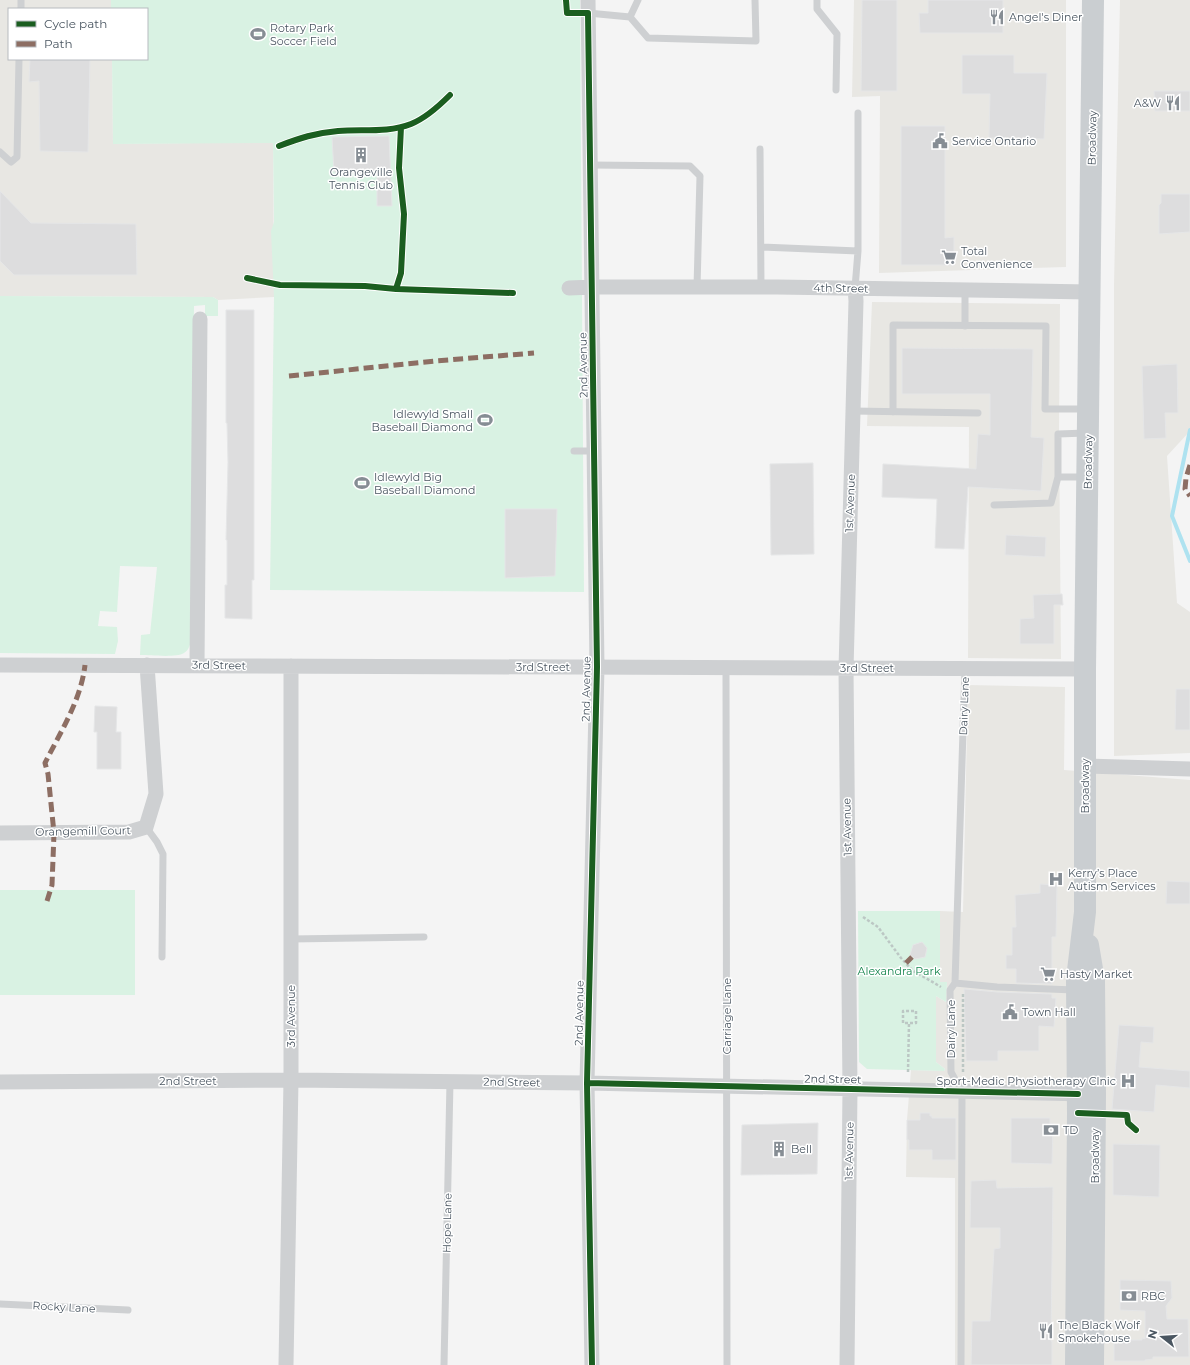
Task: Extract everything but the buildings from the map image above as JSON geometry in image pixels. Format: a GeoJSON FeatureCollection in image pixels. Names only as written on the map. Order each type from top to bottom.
{"type":"FeatureCollection","features":[{"type":"Feature","properties":{"kind":"main road","name":"Broadway"},"geometry":{"type":"LineString","coordinates":[[1093,0],[1085,669],[1085,924],[1077,979],[1077,990],[1086,1094],[1094,1365]]}},
{"type":"Feature","properties":{"kind":"main road","name":"Broadway"},"geometry":{"type":"LineString","coordinates":[[1076,1365],[1086,1094],[1094,981],[1085,924]]}},
{"type":"Feature","properties":{"kind":"street","name":"2nd Avenue"},"geometry":{"type":"LineString","coordinates":[[588,6],[597,667],[587,1083],[592,1365]]}},
{"type":"Feature","properties":{"kind":"street","name":"4th Street"},"geometry":{"type":"LineString","coordinates":[[569,288],[761,287],[1090,292]]}},
{"type":"Feature","properties":{"kind":"street","name":"1st Avenue"},"geometry":{"type":"LineString","coordinates":[[847,1365],[850,1089],[846,668],[856,301],[855,288]]}},
{"type":"Feature","properties":{"kind":"street"},"geometry":{"type":"LineString","coordinates":[[197,665],[200,319]]}},
{"type":"Feature","properties":{"kind":"street","name":"3rd Street"},"geometry":{"type":"LineString","coordinates":[[0,665],[1085,669]]}},
{"type":"Feature","properties":{"kind":"street","name":"Orangemill Court"},"geometry":{"type":"LineString","coordinates":[[0,833],[129,832],[146,827],[156,794],[147,665]]}},
{"type":"Feature","properties":{"kind":"street","name":"3rd Avenue"},"geometry":{"type":"LineString","coordinates":[[286,1365],[291,1080],[291,666]]}},
{"type":"Feature","properties":{"kind":"street"},"geometry":{"type":"LineString","coordinates":[[1086,766],[1190,768]]}},
{"type":"Feature","properties":{"kind":"street","name":"2nd Street"},"geometry":{"type":"LineString","coordinates":[[0,1082],[291,1080],[587,1083],[850,1089],[963,1084],[1086,1094]]}},
{"type":"Feature","properties":{"kind":"lane"},"geometry":{"type":"LineString","coordinates":[[630,17],[638,0]]}},
{"type":"Feature","properties":{"kind":"lane"},"geometry":{"type":"LineString","coordinates":[[567,13],[588,6],[630,17],[648,38],[756,40],[755,0]]}},
{"type":"Feature","properties":{"kind":"lane"},"geometry":{"type":"LineString","coordinates":[[817,0],[817,9],[837,34],[836,90]]}},
{"type":"Feature","properties":{"kind":"lane"},"geometry":{"type":"LineString","coordinates":[[0,152],[11,162],[17,157],[19,60]]}},
{"type":"Feature","properties":{"kind":"lane"},"geometry":{"type":"LineString","coordinates":[[855,288],[858,251],[858,114]]}},
{"type":"Feature","properties":{"kind":"lane"},"geometry":{"type":"LineString","coordinates":[[760,149],[761,287]]}},
{"type":"Feature","properties":{"kind":"lane"},"geometry":{"type":"LineString","coordinates":[[591,165],[690,166],[700,176],[697,287]]}},
{"type":"Feature","properties":{"kind":"lane"},"geometry":{"type":"LineString","coordinates":[[761,247],[858,251]]}},
{"type":"Feature","properties":{"kind":"lane"},"geometry":{"type":"LineString","coordinates":[[965,290],[965,326]]}},
{"type":"Feature","properties":{"kind":"lane"},"geometry":{"type":"LineString","coordinates":[[893,412],[893,325],[1046,326],[1045,409],[1088,409]]}},
{"type":"Feature","properties":{"kind":"lane"},"geometry":{"type":"LineString","coordinates":[[853,411],[978,413]]}},
{"type":"Feature","properties":{"kind":"lane"},"geometry":{"type":"LineString","coordinates":[[994,505],[1051,502],[1058,477],[1058,434],[1088,433]]}},
{"type":"Feature","properties":{"kind":"lane"},"geometry":{"type":"LineString","coordinates":[[574,451],[594,451]]}},
{"type":"Feature","properties":{"kind":"lane"},"geometry":{"type":"LineString","coordinates":[[1058,477],[1088,476]]}},
{"type":"Feature","properties":{"kind":"lane","name":"Carriage Lane"},"geometry":{"type":"LineString","coordinates":[[726,668],[727,1365]]}},
{"type":"Feature","properties":{"kind":"lane","name":"Dairy Lane"},"geometry":{"type":"LineString","coordinates":[[961,1365],[963,1084],[951,1072],[950,990],[955,982],[965,668]]}},
{"type":"Feature","properties":{"kind":"lane"},"geometry":{"type":"LineString","coordinates":[[146,827],[158,842],[163,854],[162,957]]}},
{"type":"Feature","properties":{"kind":"lane"},"geometry":{"type":"LineString","coordinates":[[291,939],[424,937]]}},
{"type":"Feature","properties":{"kind":"lane"},"geometry":{"type":"LineString","coordinates":[[955,982],[997,986],[1077,990]]}},
{"type":"Feature","properties":{"kind":"lane","name":"Hope Lane"},"geometry":{"type":"LineString","coordinates":[[444,1365],[450,1082]]}},
{"type":"Feature","properties":{"kind":"lane","name":"Rocky Lane"},"geometry":{"type":"LineString","coordinates":[[0,1304],[128,1310]]}},
{"type":"Feature","properties":{"kind":"path"},"geometry":{"type":"LineString","coordinates":[[848,915],[858,914],[878,927],[912,970],[950,990],[963,988],[963,1084]]}},
{"type":"Feature","properties":{"kind":"path"},"geometry":{"type":"LineString","coordinates":[[903,1011],[916,1011],[916,1023],[909,1023],[903,1023],[903,1011]]}},
{"type":"Feature","properties":{"kind":"path"},"geometry":{"type":"LineString","coordinates":[[908,1072],[909,1023]]}},
{"type":"Feature","properties":{"kind":"shaded area"},"geometry":{"type":"Polygon","coordinates":[[[0,0],[111,0],[111,8],[8,8],[8,60],[112,60],[113,144],[273,142],[274,297],[218,300],[213,297],[0,296],[0,0]]]}},
{"type":"Feature","properties":{"kind":"shaded area"},"geometry":{"type":"Polygon","coordinates":[[[854,0],[1066,0],[1066,267],[879,273],[880,96],[852,97],[854,0]]]}},
{"type":"Feature","properties":{"kind":"shaded area"},"geometry":{"type":"Polygon","coordinates":[[[1120,0],[1190,0],[1190,431],[1167,456],[1177,603],[1190,612],[1190,753],[1114,756],[1114,285],[1120,0]]]}},
{"type":"Feature","properties":{"kind":"shaded area"},"geometry":{"type":"Polygon","coordinates":[[[872,302],[1060,304],[1059,428],[1061,659],[968,658],[969,427],[867,426],[872,302]]]}},
{"type":"Feature","properties":{"kind":"shaded area"},"geometry":{"type":"Polygon","coordinates":[[[968,685],[1065,687],[1064,770],[1190,780],[1190,1365],[955,1365],[955,1178],[906,1177],[907,1120],[911,1070],[944,1071],[945,1069],[936,1062],[936,996],[946,1002],[947,983],[940,982],[940,911],[963,912],[968,685]]]}},
{"type":"Feature","properties":{"kind":"green space"},"geometry":{"type":"Polygon","coordinates":[[[111,0],[580,0],[584,592],[270,590],[274,297],[271,231],[274,222],[273,143],[113,144],[112,60],[148,60],[148,8],[111,8],[111,0]]]}},
{"type":"Feature","properties":{"kind":"green space"},"geometry":{"type":"Polygon","coordinates":[[[0,296],[213,297],[218,300],[218,316],[205,316],[205,305],[194,306],[191,640],[190,646],[186,652],[180,655],[169,656],[140,655],[141,635],[150,634],[157,567],[120,566],[117,612],[100,611],[98,626],[117,627],[118,641],[115,654],[0,653],[0,296]]]}},
{"type":"Feature","properties":{"kind":"green space"},"geometry":{"type":"Polygon","coordinates":[[[0,890],[135,890],[135,995],[0,995],[0,890]]]}},
{"type":"Feature","properties":{"kind":"green space","name":"Alexandra Park"},"geometry":{"type":"Polygon","coordinates":[[[858,911],[940,911],[940,982],[947,982],[946,1002],[936,996],[936,1062],[945,1069],[944,1071],[867,1069],[859,1062],[858,911]]]}},
{"type":"Feature","properties":{"kind":"waterway"},"geometry":{"type":"LineString","coordinates":[[1190,430],[1172,516],[1190,561]]}},
{"type":"Feature","properties":{"kind":"marked path"},"geometry":{"type":"LineString","coordinates":[[289,376],[435,361],[534,353]]}},
{"type":"Feature","properties":{"kind":"marked path"},"geometry":{"type":"LineString","coordinates":[[1190,465],[1186,478],[1185,489],[1190,496]]}},
{"type":"Feature","properties":{"kind":"marked path"},"geometry":{"type":"LineString","coordinates":[[47,901],[52,885],[54,833],[48,774],[45,763],[75,703],[83,678],[85,665]]}},
{"type":"Feature","properties":{"kind":"marked path"},"geometry":{"type":"LineString","coordinates":[[906,963],[912,957]]}},
{"type":"Feature","properties":{"kind":"cycle path"},"geometry":{"type":"LineString","coordinates":[[566,0],[567,13],[588,13],[597,667],[587,1083],[592,1365]]}},
{"type":"Feature","properties":{"kind":"cycle path"},"geometry":{"type":"LineString","coordinates":[[279,146],[301,138],[322,133],[347,130],[384,130],[402,127],[427,115],[450,95]]}},
{"type":"Feature","properties":{"kind":"cycle path"},"geometry":{"type":"LineString","coordinates":[[247,278],[280,285],[365,286],[396,289],[401,273],[404,214],[399,168],[401,127]]}},
{"type":"Feature","properties":{"kind":"cycle path"},"geometry":{"type":"LineString","coordinates":[[396,289],[513,293]]}},
{"type":"Feature","properties":{"kind":"cycle path"},"geometry":{"type":"LineString","coordinates":[[587,1083],[1078,1094]]}},
{"type":"Feature","properties":{"kind":"cycle path"},"geometry":{"type":"LineString","coordinates":[[1078,1113],[1127,1115],[1128,1123],[1136,1130]]}},
{"type":"Feature","properties":{"kind":"place","name":"Angel's Diner"},"geometry":{"type":"Point","coordinates":[997,17]}},
{"type":"Feature","properties":{"kind":"place","name":"Rotary Park Soccer Field"},"geometry":{"type":"Point","coordinates":[258,34]}},
{"type":"Feature","properties":{"kind":"place","name":"A&W"},"geometry":{"type":"Point","coordinates":[1173,103]}},
{"type":"Feature","properties":{"kind":"place","name":"Service Ontario"},"geometry":{"type":"Point","coordinates":[940,141]}},
{"type":"Feature","properties":{"kind":"place","name":"Orangeville Tennis Club"},"geometry":{"type":"Point","coordinates":[361,155]}},
{"type":"Feature","properties":{"kind":"place","name":"Total Convenience"},"geometry":{"type":"Point","coordinates":[949,257]}},
{"type":"Feature","properties":{"kind":"place","name":"Idlewyld Small Baseball Diamond"},"geometry":{"type":"Point","coordinates":[485,420]}},
{"type":"Feature","properties":{"kind":"place","name":"Idlewyld Big Baseball Diamond"},"geometry":{"type":"Point","coordinates":[362,483]}},
{"type":"Feature","properties":{"kind":"place","name":"Kerry’s Place Autism Services"},"geometry":{"type":"Point","coordinates":[1056,879]}},
{"type":"Feature","properties":{"kind":"place","name":"Hasty Market"},"geometry":{"type":"Point","coordinates":[1048,974]}},
{"type":"Feature","properties":{"kind":"place","name":"Town Hall"},"geometry":{"type":"Point","coordinates":[1010,1012]}},
{"type":"Feature","properties":{"kind":"place","name":"Sport-Medic Physiotherapy Clnic"},"geometry":{"type":"Point","coordinates":[1128,1081]}},
{"type":"Feature","properties":{"kind":"place","name":"TD"},"geometry":{"type":"Point","coordinates":[1051,1130]}},
{"type":"Feature","properties":{"kind":"place","name":"Bell"},"geometry":{"type":"Point","coordinates":[779,1149]}},
{"type":"Feature","properties":{"kind":"place","name":"RBC"},"geometry":{"type":"Point","coordinates":[1129,1296]}},
{"type":"Feature","properties":{"kind":"place","name":"The Black Wolf Smokehouse"},"geometry":{"type":"Point","coordinates":[1046,1331]}}]}
